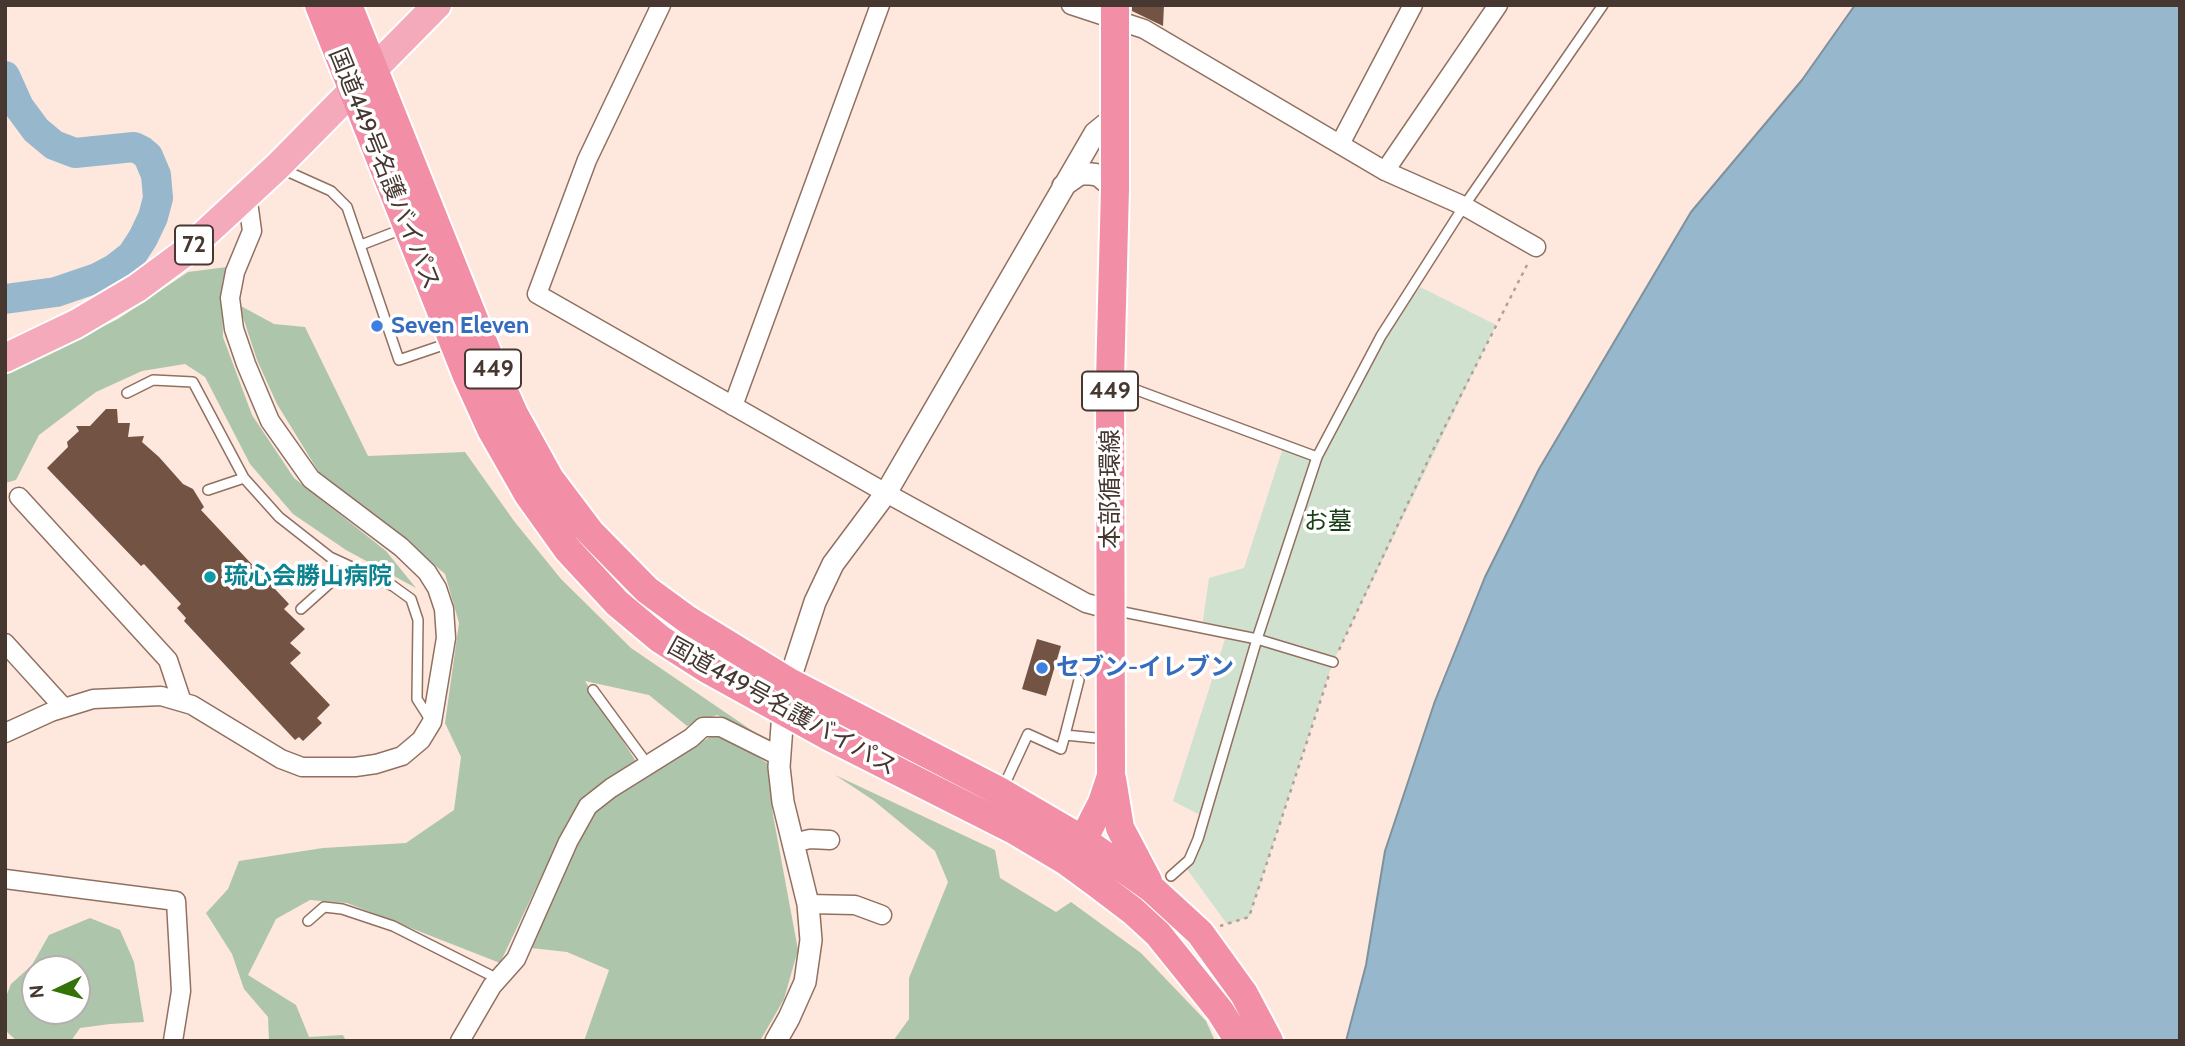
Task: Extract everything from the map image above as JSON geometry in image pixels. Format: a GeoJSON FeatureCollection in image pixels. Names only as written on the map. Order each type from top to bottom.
{"type":"FeatureCollection","features":[{"type":"Feature","properties":{"kind":"highway","name":"国道449号名護バイパス"},"geometry":{"type":"LineString","coordinates":[[319,5],[453,341],[497,440],[528,494],[568,550],[617,603],[660,639],[748,693],[1014,830],[1075,850]]}},
{"type":"Feature","properties":{"kind":"highway","name":"国道449号名護バイパス"},"geometry":{"type":"LineString","coordinates":[[348,5],[514,414],[550,480],[590,532],[647,590],[688,620],[789,682],[1002,792],[1075,850]]}},
{"type":"Feature","properties":{"kind":"highway","name":"本部循環線"},"geometry":{"type":"LineString","coordinates":[[1075,850],[1102,803],[1111,776],[1110,380],[1116,116],[1115,13]]}},
{"type":"Feature","properties":{"kind":"highway"},"geometry":{"type":"LineString","coordinates":[[1111,776],[1120,828],[1161,882]]}},
{"type":"Feature","properties":{"kind":"highway","name":"449"},"geometry":{"type":"LineString","coordinates":[[1075,850],[1161,882],[1244,994],[1269,1041]]}},
{"type":"Feature","properties":{"kind":"highway","name":"449"},"geometry":{"type":"LineString","coordinates":[[1075,850],[1158,934],[1220,1011],[1239,1041]]}},
{"type":"Feature","properties":{"kind":"main road","name":"72"},"geometry":{"type":"LineString","coordinates":[[5,358],[76,324],[137,288],[183,254],[277,167],[437,5]]}},
{"type":"Feature","properties":{"kind":"street"},"geometry":{"type":"LineString","coordinates":[[661,5],[587,160],[537,294],[886,494],[1086,603],[1112,610]]}},
{"type":"Feature","properties":{"kind":"street"},"geometry":{"type":"LineString","coordinates":[[733,406],[880,5]]}},
{"type":"Feature","properties":{"kind":"street"},"geometry":{"type":"LineString","coordinates":[[1071,5],[1115,13],[1385,171],[1464,206],[1536,247]]}},
{"type":"Feature","properties":{"kind":"street"},"geometry":{"type":"LineString","coordinates":[[1340,144],[1413,5]]}},
{"type":"Feature","properties":{"kind":"street"},"geometry":{"type":"LineString","coordinates":[[1385,171],[1498,5]]}},
{"type":"Feature","properties":{"kind":"street"},"geometry":{"type":"LineString","coordinates":[[776,1041],[805,982],[811,940],[808,904],[783,802],[779,756],[789,682],[815,602],[833,564],[886,494],[1009,285],[1063,186],[1096,133],[1116,116]]}},
{"type":"Feature","properties":{"kind":"street"},"geometry":{"type":"LineString","coordinates":[[1063,186],[1080,174],[1091,174],[1098,175],[1115,189]]}},
{"type":"Feature","properties":{"kind":"street"},"geometry":{"type":"LineString","coordinates":[[5,733],[93,699],[161,696],[192,705],[281,759],[302,768],[355,767],[402,757],[421,740],[432,722],[446,638],[444,609],[437,588],[427,572],[401,547],[311,479],[270,421],[246,364],[234,329],[230,298],[235,272],[251,231],[249,209],[244,199]]}},
{"type":"Feature","properties":{"kind":"street"},"geometry":{"type":"LineString","coordinates":[[19,497],[168,660],[182,702]]}},
{"type":"Feature","properties":{"kind":"street"},"geometry":{"type":"LineString","coordinates":[[5,643],[64,708]]}},
{"type":"Feature","properties":{"kind":"street"},"geometry":{"type":"LineString","coordinates":[[460,1041],[492,986],[516,959],[568,842],[588,806],[611,788],[691,738],[703,727],[721,727],[779,756]]}},
{"type":"Feature","properties":{"kind":"street"},"geometry":{"type":"LineString","coordinates":[[793,843],[810,839],[830,840]]}},
{"type":"Feature","properties":{"kind":"street"},"geometry":{"type":"LineString","coordinates":[[5,879],[176,901],[181,992],[173,1041]]}},
{"type":"Feature","properties":{"kind":"street"},"geometry":{"type":"LineString","coordinates":[[808,904],[855,905],[882,915]]}},
{"type":"Feature","properties":{"kind":"lane"},"geometry":{"type":"LineString","coordinates":[[1161,882],[1189,860],[1198,839],[1256,639],[1317,457],[1381,336],[1464,206],[1603,5]]}},
{"type":"Feature","properties":{"kind":"lane"},"geometry":{"type":"LineString","coordinates":[[277,167],[331,191],[347,207],[399,360],[453,341]]}},
{"type":"Feature","properties":{"kind":"lane"},"geometry":{"type":"LineString","coordinates":[[361,245],[407,227]]}},
{"type":"Feature","properties":{"kind":"lane"},"geometry":{"type":"LineString","coordinates":[[127,393],[153,380],[193,382],[244,478],[279,517],[330,557],[393,586],[411,599],[418,620],[417,699],[432,722]]}},
{"type":"Feature","properties":{"kind":"lane"},"geometry":{"type":"LineString","coordinates":[[1110,380],[1317,457]]}},
{"type":"Feature","properties":{"kind":"lane"},"geometry":{"type":"LineString","coordinates":[[208,490],[244,478]]}},
{"type":"Feature","properties":{"kind":"lane"},"geometry":{"type":"LineString","coordinates":[[301,609],[349,566]]}},
{"type":"Feature","properties":{"kind":"lane"},"geometry":{"type":"LineString","coordinates":[[1112,610],[1256,639],[1333,662]]}},
{"type":"Feature","properties":{"kind":"lane"},"geometry":{"type":"LineString","coordinates":[[1002,792],[1028,734],[1061,749],[1079,680]]}},
{"type":"Feature","properties":{"kind":"lane"},"geometry":{"type":"LineString","coordinates":[[593,690],[648,765]]}},
{"type":"Feature","properties":{"kind":"lane"},"geometry":{"type":"LineString","coordinates":[[1065,735],[1112,740]]}},
{"type":"Feature","properties":{"kind":"lane"},"geometry":{"type":"LineString","coordinates":[[308,921],[324,907],[342,909],[393,926],[498,979]]}},
{"type":"Feature","properties":{"kind":"path"},"geometry":{"type":"LineString","coordinates":[[1216,927],[1249,917],[1333,662],[1432,452],[1536,247]]}},
{"type":"Feature","properties":{"kind":"green space"},"geometry":{"type":"Polygon","coordinates":[[[227,267],[222,283],[223,337],[252,415],[294,478],[386,551],[416,588],[346,550],[293,514],[250,464],[205,377],[185,364],[142,371],[96,392],[39,435],[16,480],[5,483],[5,375],[118,319],[188,272],[227,267]]]}},
{"type":"Feature","properties":{"kind":"green space","name":"お墓"},"geometry":{"type":"Polygon","coordinates":[[[1420,287],[1496,325],[1333,662],[1249,917],[1227,924],[1184,865],[1204,817],[1173,801],[1227,633],[1202,627],[1209,578],[1244,568],[1284,445],[1316,457],[1381,336],[1420,287]]]}},
{"type":"Feature","properties":{"kind":"green space"},"geometry":{"type":"Polygon","coordinates":[[[239,305],[274,324],[305,327],[368,456],[465,452],[514,521],[561,579],[631,648],[757,734],[717,715],[687,726],[649,695],[585,681],[637,763],[586,794],[568,821],[500,963],[347,903],[310,900],[276,919],[248,975],[296,1005],[309,1037],[343,1035],[346,1041],[269,1041],[268,1017],[244,989],[232,954],[206,913],[228,889],[239,861],[323,848],[406,843],[454,810],[461,757],[445,723],[459,623],[445,574],[399,534],[320,474],[277,404],[257,360],[239,305]]]}},
{"type":"Feature","properties":{"kind":"green space"},"geometry":{"type":"Polygon","coordinates":[[[713,735],[728,737],[767,763],[773,815],[798,950],[784,999],[760,1041],[584,1041],[609,970],[567,952],[531,948],[577,838],[597,807],[713,735]]]}},
{"type":"Feature","properties":{"kind":"green space"},"geometry":{"type":"Polygon","coordinates":[[[835,775],[995,850],[1000,878],[1056,912],[1071,902],[1141,953],[1206,1021],[1215,1041],[893,1041],[909,1019],[909,978],[948,882],[935,851],[873,800],[835,775]]]}},
{"type":"Feature","properties":{"kind":"green space"},"geometry":{"type":"Polygon","coordinates":[[[90,918],[120,930],[134,962],[144,1022],[80,1028],[71,1041],[17,1041],[7,1032],[5,999],[11,984],[21,975],[21,1025],[91,1025],[91,955],[38,955],[49,935],[90,918]]]}},
{"type":"Feature","properties":{"kind":"water"},"geometry":{"type":"Polygon","coordinates":[[[1855,5],[2180,5],[2180,1041],[1346,1041],[1366,965],[1385,851],[1435,701],[1485,577],[1539,469],[1691,212],[1802,80],[1855,5]]]}},
{"type":"Feature","properties":{"kind":"building"},"geometry":{"type":"Polygon","coordinates":[[[1132,5],[1164,5],[1163,26],[1132,11],[1132,5]]]}},
{"type":"Feature","properties":{"kind":"building","name":"琉心会勝山病院"},"geometry":{"type":"Polygon","coordinates":[[[106,409],[117,409],[118,423],[130,423],[128,437],[144,436],[142,442],[183,484],[193,489],[204,507],[201,510],[289,604],[284,609],[305,629],[290,643],[301,653],[290,663],[330,705],[317,718],[322,723],[303,741],[299,737],[295,740],[184,621],[186,618],[177,608],[181,604],[47,468],[68,447],[67,442],[79,431],[76,426],[90,426],[106,409]]]}},
{"type":"Feature","properties":{"kind":"building","name":"セブン-イレブン"},"geometry":{"type":"Polygon","coordinates":[[[1037,639],[1061,646],[1046,696],[1022,689],[1037,639]]]}},
{"type":"Feature","properties":{"kind":"waterway"},"geometry":{"type":"LineString","coordinates":[[5,76],[19,107],[36,130],[54,145],[75,153],[134,147],[142,151],[148,156],[156,175],[158,198],[143,238],[132,255],[114,269],[56,292],[5,299]]}},
{"type":"Feature","properties":{"kind":"place","name":"Seven Eleven"},"geometry":{"type":"Point","coordinates":[377,326]}},
{"type":"Feature","properties":{"kind":"place","name":"琉心会勝山病院"},"geometry":{"type":"Point","coordinates":[210,577]}},
{"type":"Feature","properties":{"kind":"place","name":"セブン-イレブン"},"geometry":{"type":"Point","coordinates":[1042,668]}}]}
